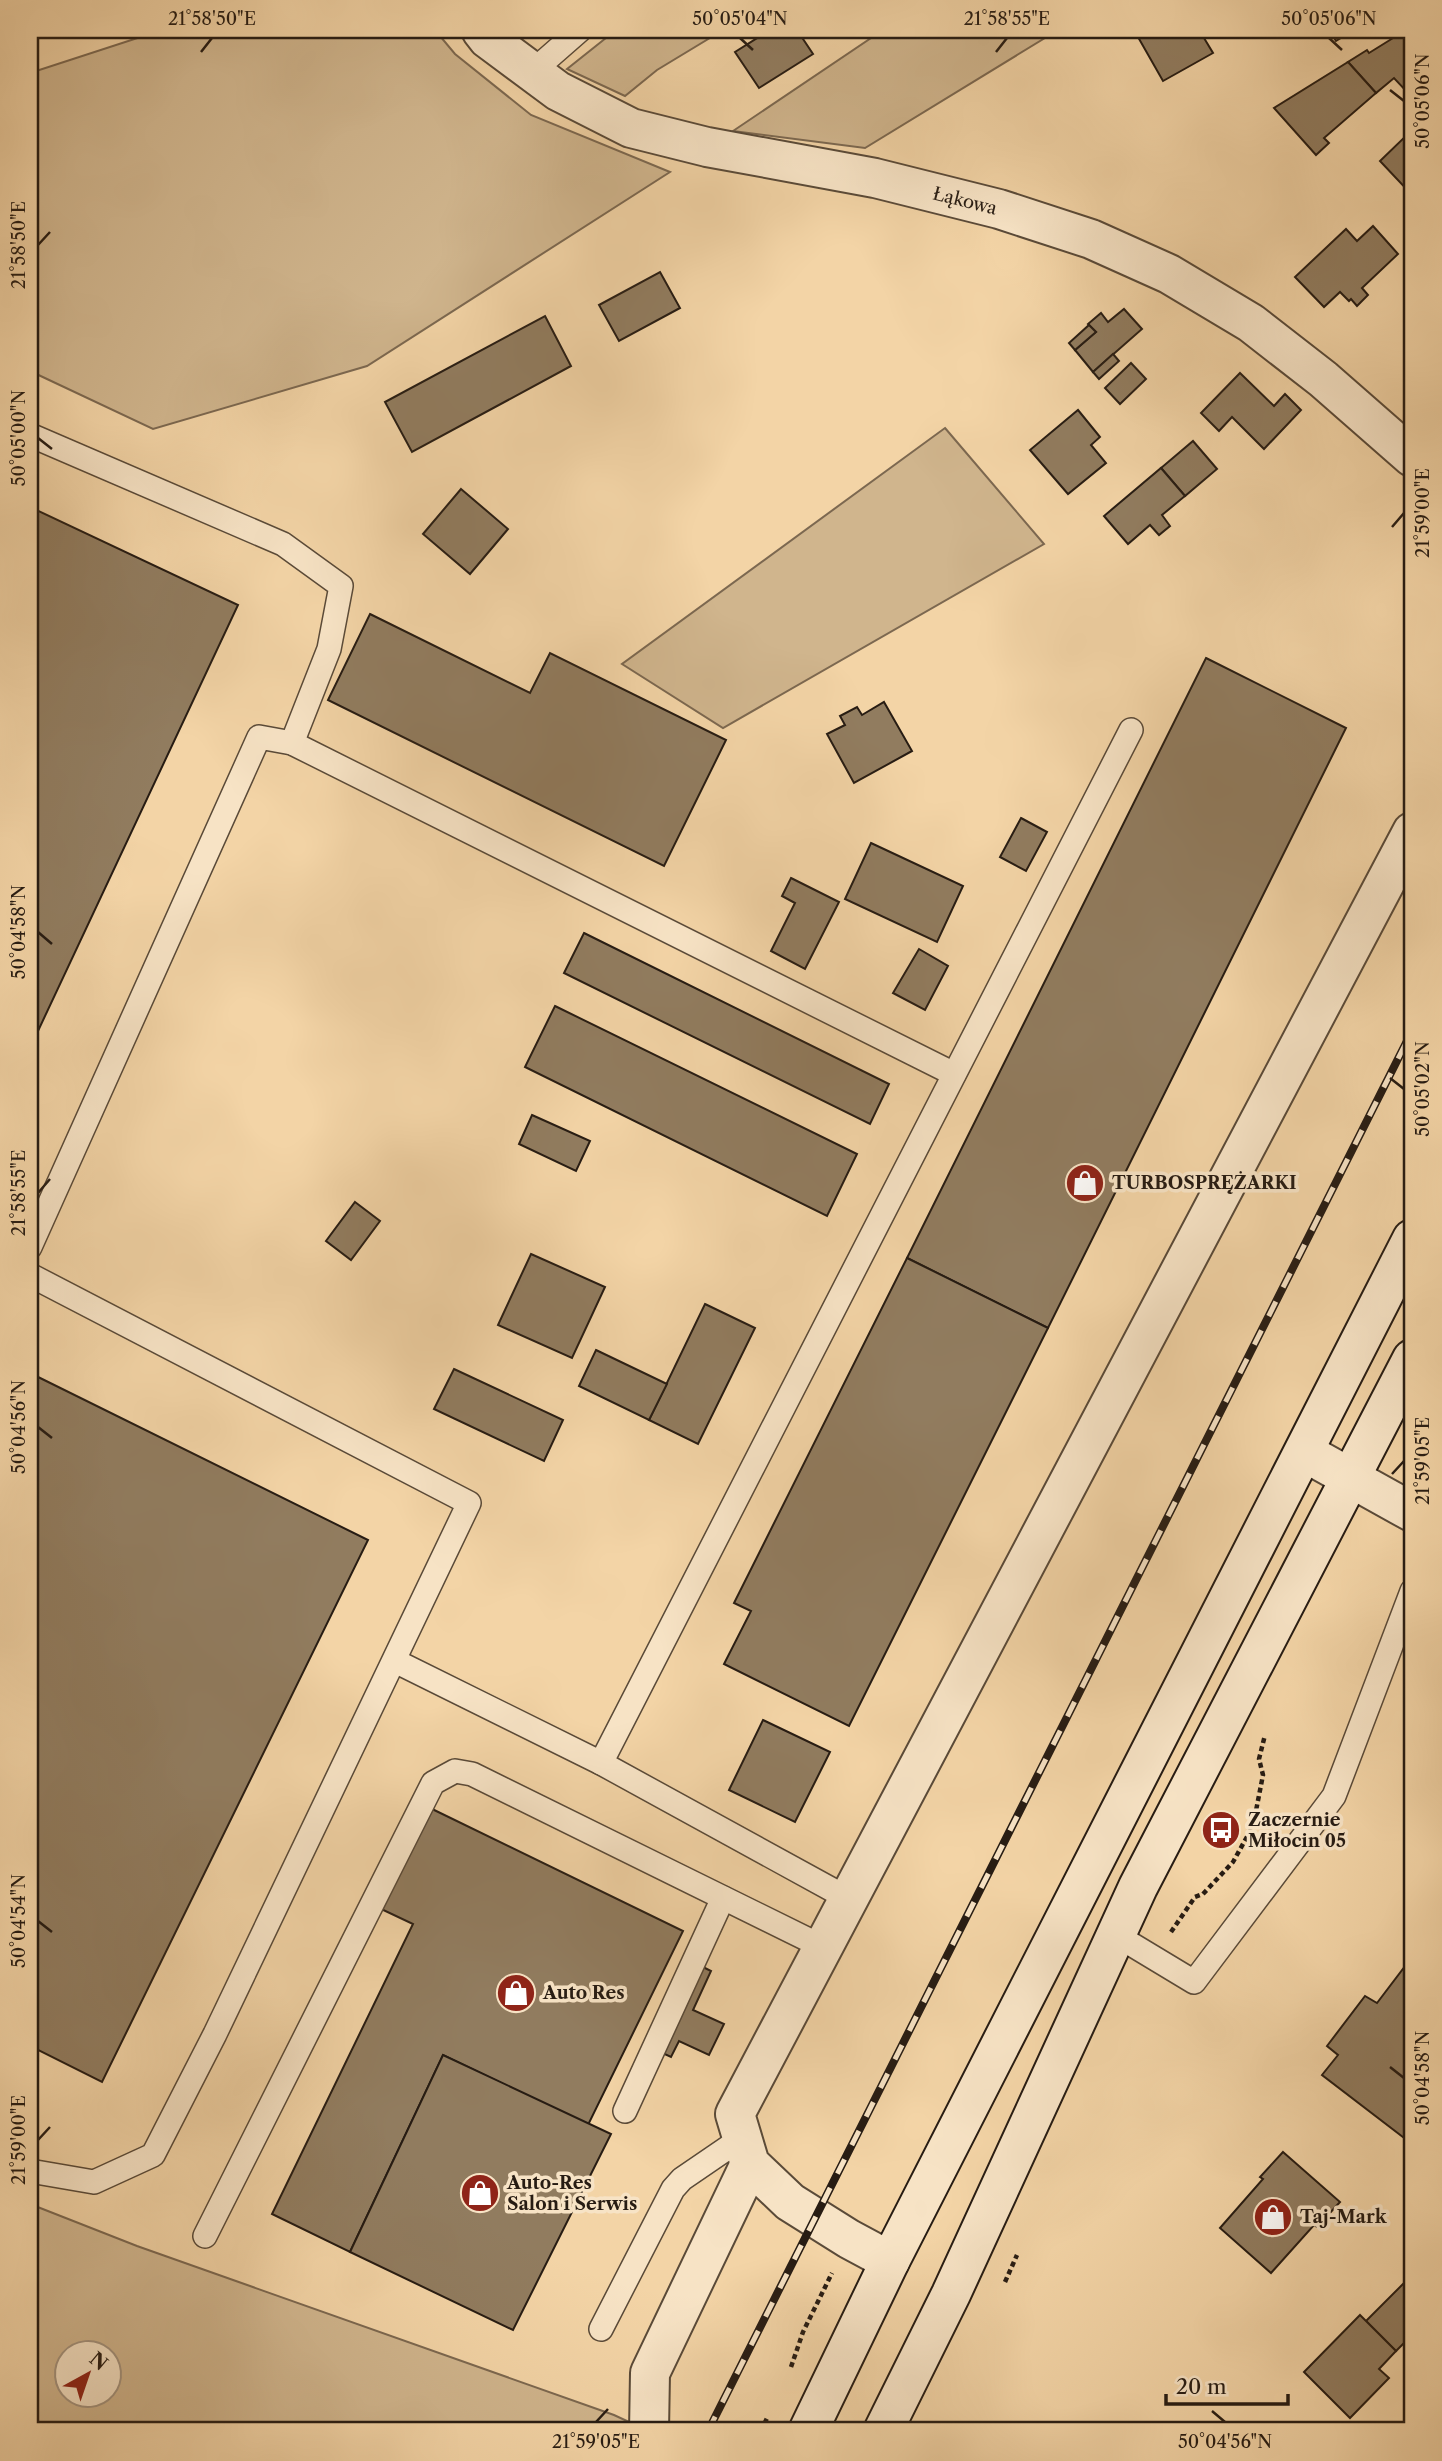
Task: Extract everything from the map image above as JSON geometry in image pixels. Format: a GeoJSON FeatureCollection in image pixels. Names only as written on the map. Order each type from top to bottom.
{"type":"FeatureCollection","features":[{"type":"Feature","properties":{"kind":"street","name":"Łąkowa"},"geometry":{"type":"LineString","coordinates":[[481,30],[488,39],[558,91],[631,128],[707,146],[875,178],[999,209],[1091,239],[1169,274],[1251,323],[1323,379],[1412,457]]}},
{"type":"Feature","properties":{"kind":"street"},"geometry":{"type":"LineString","coordinates":[[891,2261],[790,2203],[746,2151],[735,2114],[1412,832]]}},
{"type":"Feature","properties":{"kind":"street"},"geometry":{"type":"LineString","coordinates":[[808,2431],[891,2261],[1412,1239]]}},
{"type":"Feature","properties":{"kind":"street"},"geometry":{"type":"LineString","coordinates":[[883,2431],[951,2294],[1116,1935],[1412,1359]]}},
{"type":"Feature","properties":{"kind":"street"},"geometry":{"type":"LineString","coordinates":[[1304,1452],[1412,1512]]}},
{"type":"Feature","properties":{"kind":"street"},"geometry":{"type":"LineString","coordinates":[[649,2431],[650,2373],[746,2151]]}},
{"type":"Feature","properties":{"kind":"lane"},"geometry":{"type":"LineString","coordinates":[[532,72],[580,30]]}},
{"type":"Feature","properties":{"kind":"lane"},"geometry":{"type":"LineString","coordinates":[[30,435],[283,544],[341,586],[329,649],[292,743]]}},
{"type":"Feature","properties":{"kind":"lane"},"geometry":{"type":"LineString","coordinates":[[601,1763],[1131,730]]}},
{"type":"Feature","properties":{"kind":"lane"},"geometry":{"type":"LineString","coordinates":[[30,1247],[259,737],[292,743],[954,1074]]}},
{"type":"Feature","properties":{"kind":"lane"},"geometry":{"type":"LineString","coordinates":[[30,1275],[469,1503],[215,2034],[153,2155],[94,2182],[30,2171]]}},
{"type":"Feature","properties":{"kind":"lane"},"geometry":{"type":"LineString","coordinates":[[1116,1935],[1194,1982],[1334,1796],[1412,1591]]}},
{"type":"Feature","properties":{"kind":"lane"},"geometry":{"type":"LineString","coordinates":[[395,1661],[601,1763],[849,1899]]}},
{"type":"Feature","properties":{"kind":"lane"},"geometry":{"type":"LineString","coordinates":[[205,2236],[433,1783],[455,1771],[472,1774],[823,1947]]}},
{"type":"Feature","properties":{"kind":"lane"},"geometry":{"type":"LineString","coordinates":[[625,2111],[723,1898]]}},
{"type":"Feature","properties":{"kind":"lane"},"geometry":{"type":"LineString","coordinates":[[601,2329],[673,2189],[682,2179],[746,2151]]}},
{"type":"Feature","properties":{"kind":"path"},"geometry":{"type":"LineString","coordinates":[[1195,1897],[1203,1894],[1233,1862],[1253,1826],[1263,1775],[1259,1759]]}},
{"type":"Feature","properties":{"kind":"path"},"geometry":{"type":"LineString","coordinates":[[803,2332],[849,2239]]}},
{"type":"Feature","properties":{"kind":"shaded area"},"geometry":{"type":"Polygon","coordinates":[[[162,30],[435,30],[455,54],[531,115],[670,172],[367,366],[153,429],[30,371],[30,73],[162,30]]]}},
{"type":"Feature","properties":{"kind":"shaded area"},"geometry":{"type":"Polygon","coordinates":[[[616,30],[723,30],[657,70],[625,96],[567,69],[616,30]]]}},
{"type":"Feature","properties":{"kind":"shaded area"},"geometry":{"type":"Polygon","coordinates":[[[883,30],[1058,30],[865,148],[733,131],[883,30]]]}},
{"type":"Feature","properties":{"kind":"shaded area"},"geometry":{"type":"Polygon","coordinates":[[[945,428],[1044,544],[723,728],[622,664],[945,428]]]}},
{"type":"Feature","properties":{"kind":"shaded area"},"geometry":{"type":"Polygon","coordinates":[[[30,2204],[137,2246],[614,2415],[640,2427],[638,2431],[30,2431],[30,2204]]]}},
{"type":"Feature","properties":{"kind":"building"},"geometry":{"type":"Polygon","coordinates":[[[770,30],[797,30],[813,54],[759,88],[735,52],[770,30]]]}},
{"type":"Feature","properties":{"kind":"building"},"geometry":{"type":"Polygon","coordinates":[[[1134,30],[1213,30],[1204,38],[1213,53],[1163,81],[1134,30]]]}},
{"type":"Feature","properties":{"kind":"building"},"geometry":{"type":"Polygon","coordinates":[[[1329,30],[1354,30],[1336,41],[1329,30]]]}},
{"type":"Feature","properties":{"kind":"building"},"geometry":{"type":"Polygon","coordinates":[[[1406,30],[1412,32],[1412,90],[1408,93],[1394,78],[1376,93],[1348,62],[1367,50],[1369,53],[1406,30]]]}},
{"type":"Feature","properties":{"kind":"building"},"geometry":{"type":"Polygon","coordinates":[[[1348,62],[1376,93],[1324,138],[1329,143],[1316,155],[1274,108],[1348,62]]]}},
{"type":"Feature","properties":{"kind":"building"},"geometry":{"type":"Polygon","coordinates":[[[1412,130],[1412,195],[1380,161],[1412,130]]]}},
{"type":"Feature","properties":{"kind":"building"},"geometry":{"type":"Polygon","coordinates":[[[1373,226],[1398,254],[1362,288],[1368,295],[1357,306],[1340,292],[1324,307],[1295,277],[1346,229],[1357,241],[1373,226]]]}},
{"type":"Feature","properties":{"kind":"building"},"geometry":{"type":"Polygon","coordinates":[[[660,272],[680,308],[619,341],[599,305],[660,272]]]}},
{"type":"Feature","properties":{"kind":"building"},"geometry":{"type":"Polygon","coordinates":[[[1124,309],[1142,329],[1093,372],[1075,350],[1096,332],[1088,324],[1101,313],[1108,322],[1124,309]]]}},
{"type":"Feature","properties":{"kind":"building"},"geometry":{"type":"Polygon","coordinates":[[[545,316],[571,366],[412,452],[385,402],[545,316]]]}},
{"type":"Feature","properties":{"kind":"building"},"geometry":{"type":"Polygon","coordinates":[[[1089,325],[1096,332],[1075,350],[1069,343],[1089,325]]]}},
{"type":"Feature","properties":{"kind":"building"},"geometry":{"type":"Polygon","coordinates":[[[1113,354],[1119,361],[1099,379],[1093,372],[1113,354]]]}},
{"type":"Feature","properties":{"kind":"building"},"geometry":{"type":"Polygon","coordinates":[[[1131,363],[1146,379],[1120,404],[1105,388],[1131,363]]]}},
{"type":"Feature","properties":{"kind":"building"},"geometry":{"type":"Polygon","coordinates":[[[1240,373],[1274,406],[1285,394],[1301,410],[1264,449],[1232,417],[1219,431],[1201,413],[1240,373]]]}},
{"type":"Feature","properties":{"kind":"building"},"geometry":{"type":"Polygon","coordinates":[[[1078,410],[1100,437],[1091,445],[1106,463],[1068,494],[1030,450],[1078,410]]]}},
{"type":"Feature","properties":{"kind":"building"},"geometry":{"type":"Polygon","coordinates":[[[1193,441],[1217,469],[1185,496],[1161,468],[1193,441]]]}},
{"type":"Feature","properties":{"kind":"building"},"geometry":{"type":"Polygon","coordinates":[[[1161,468],[1185,496],[1162,515],[1170,526],[1159,535],[1150,525],[1128,544],[1104,516],[1161,468]]]}},
{"type":"Feature","properties":{"kind":"building"},"geometry":{"type":"Polygon","coordinates":[[[461,489],[508,529],[470,574],[423,534],[461,489]]]}},
{"type":"Feature","properties":{"kind":"building"},"geometry":{"type":"Polygon","coordinates":[[[30,507],[238,605],[30,1048],[30,507]]]}},
{"type":"Feature","properties":{"kind":"building"},"geometry":{"type":"Polygon","coordinates":[[[370,614],[530,693],[550,653],[726,740],[664,866],[328,700],[370,614]]]}},
{"type":"Feature","properties":{"kind":"building"},"geometry":{"type":"Polygon","coordinates":[[[1206,658],[1346,728],[1048,1328],[907,1258],[1206,658]]]}},
{"type":"Feature","properties":{"kind":"building"},"geometry":{"type":"Polygon","coordinates":[[[884,702],[912,751],[854,783],[827,734],[845,725],[840,716],[857,707],[862,715],[884,702]]]}},
{"type":"Feature","properties":{"kind":"building"},"geometry":{"type":"Polygon","coordinates":[[[1021,818],[1047,832],[1026,871],[1000,857],[1021,818]]]}},
{"type":"Feature","properties":{"kind":"building"},"geometry":{"type":"Polygon","coordinates":[[[871,843],[963,886],[937,942],[845,899],[871,843]]]}},
{"type":"Feature","properties":{"kind":"building"},"geometry":{"type":"Polygon","coordinates":[[[791,878],[839,902],[805,969],[771,951],[795,903],[782,896],[791,878]]]}},
{"type":"Feature","properties":{"kind":"building"},"geometry":{"type":"Polygon","coordinates":[[[584,933],[889,1084],[870,1124],[564,973],[584,933]]]}},
{"type":"Feature","properties":{"kind":"building"},"geometry":{"type":"Polygon","coordinates":[[[919,949],[948,966],[925,1010],[893,993],[919,949]]]}},
{"type":"Feature","properties":{"kind":"building"},"geometry":{"type":"Polygon","coordinates":[[[555,1006],[857,1154],[827,1216],[525,1067],[555,1006]]]}},
{"type":"Feature","properties":{"kind":"building"},"geometry":{"type":"Polygon","coordinates":[[[532,1115],[590,1141],[576,1171],[519,1144],[532,1115]]]}},
{"type":"Feature","properties":{"kind":"building"},"geometry":{"type":"Polygon","coordinates":[[[355,1202],[380,1221],[351,1260],[326,1241],[355,1202]]]}},
{"type":"Feature","properties":{"kind":"building"},"geometry":{"type":"Polygon","coordinates":[[[531,1254],[605,1287],[572,1358],[498,1325],[531,1254]]]}},
{"type":"Feature","properties":{"kind":"building"},"geometry":{"type":"Polygon","coordinates":[[[907,1258],[1048,1328],[849,1726],[724,1664],[751,1611],[734,1603],[907,1258]]]}},
{"type":"Feature","properties":{"kind":"building"},"geometry":{"type":"Polygon","coordinates":[[[705,1304],[755,1328],[698,1444],[649,1420],[705,1304]]]}},
{"type":"Feature","properties":{"kind":"building"},"geometry":{"type":"Polygon","coordinates":[[[596,1350],[667,1384],[649,1420],[579,1386],[596,1350]]]}},
{"type":"Feature","properties":{"kind":"building"},"geometry":{"type":"Polygon","coordinates":[[[454,1369],[563,1420],[544,1461],[434,1409],[454,1369]]]}},
{"type":"Feature","properties":{"kind":"building"},"geometry":{"type":"Polygon","coordinates":[[[30,1373],[368,1540],[102,2082],[30,2046],[30,1373]]]}},
{"type":"Feature","properties":{"kind":"building"},"geometry":{"type":"Polygon","coordinates":[[[763,1720],[830,1752],[795,1822],[729,1790],[763,1720]]]}},
{"type":"Feature","properties":{"kind":"building","name":"Auto Res"},"geometry":{"type":"Polygon","coordinates":[[[428,1807],[683,1931],[588,2125],[443,2055],[350,2252],[272,2214],[413,1924],[379,1908],[428,1807]]]}},
{"type":"Feature","properties":{"kind":"building"},"geometry":{"type":"Polygon","coordinates":[[[1412,1957],[1412,2144],[1322,2075],[1338,2055],[1327,2046],[1365,1996],[1377,2003],[1412,1957]]]}},
{"type":"Feature","properties":{"kind":"building"},"geometry":{"type":"Polygon","coordinates":[[[689,1960],[711,1971],[693,2010],[724,2024],[709,2055],[679,2041],[671,2057],[647,2046],[689,1960]]]}},
{"type":"Feature","properties":{"kind":"building","name":"Auto-Res Salon i Serwis"},"geometry":{"type":"Polygon","coordinates":[[[443,2055],[611,2134],[513,2330],[350,2252],[443,2055]]]}},
{"type":"Feature","properties":{"kind":"building"},"geometry":{"type":"Polygon","coordinates":[[[1283,2152],[1340,2202],[1317,2227],[1314,2225],[1271,2273],[1220,2228],[1283,2152]]]}},
{"type":"Feature","properties":{"kind":"building"},"geometry":{"type":"Polygon","coordinates":[[[1408,2279],[1412,2283],[1412,2335],[1396,2351],[1366,2321],[1408,2279]]]}},
{"type":"Feature","properties":{"kind":"building"},"geometry":{"type":"Polygon","coordinates":[[[1360,2315],[1396,2351],[1379,2369],[1389,2378],[1350,2418],[1304,2372],[1360,2315]]]}},
{"type":"Feature","properties":{"kind":"railway"},"geometry":{"type":"LineString","coordinates":[[708,2431],[1412,1031]]}},
{"type":"Feature","properties":{"kind":"place","name":"TURBOSPRĘŻARKI"},"geometry":{"type":"Point","coordinates":[1085,1183]}},
{"type":"Feature","properties":{"kind":"place","name":"Zaczernie Miłocin 05"},"geometry":{"type":"Point","coordinates":[1221,1830]}},
{"type":"Feature","properties":{"kind":"place","name":"Auto Res"},"geometry":{"type":"Point","coordinates":[516,1993]}},
{"type":"Feature","properties":{"kind":"place","name":"Auto-Res Salon i Serwis"},"geometry":{"type":"Point","coordinates":[480,2193]}},
{"type":"Feature","properties":{"kind":"place","name":"Taj-Mark"},"geometry":{"type":"Point","coordinates":[1273,2217]}}]}
